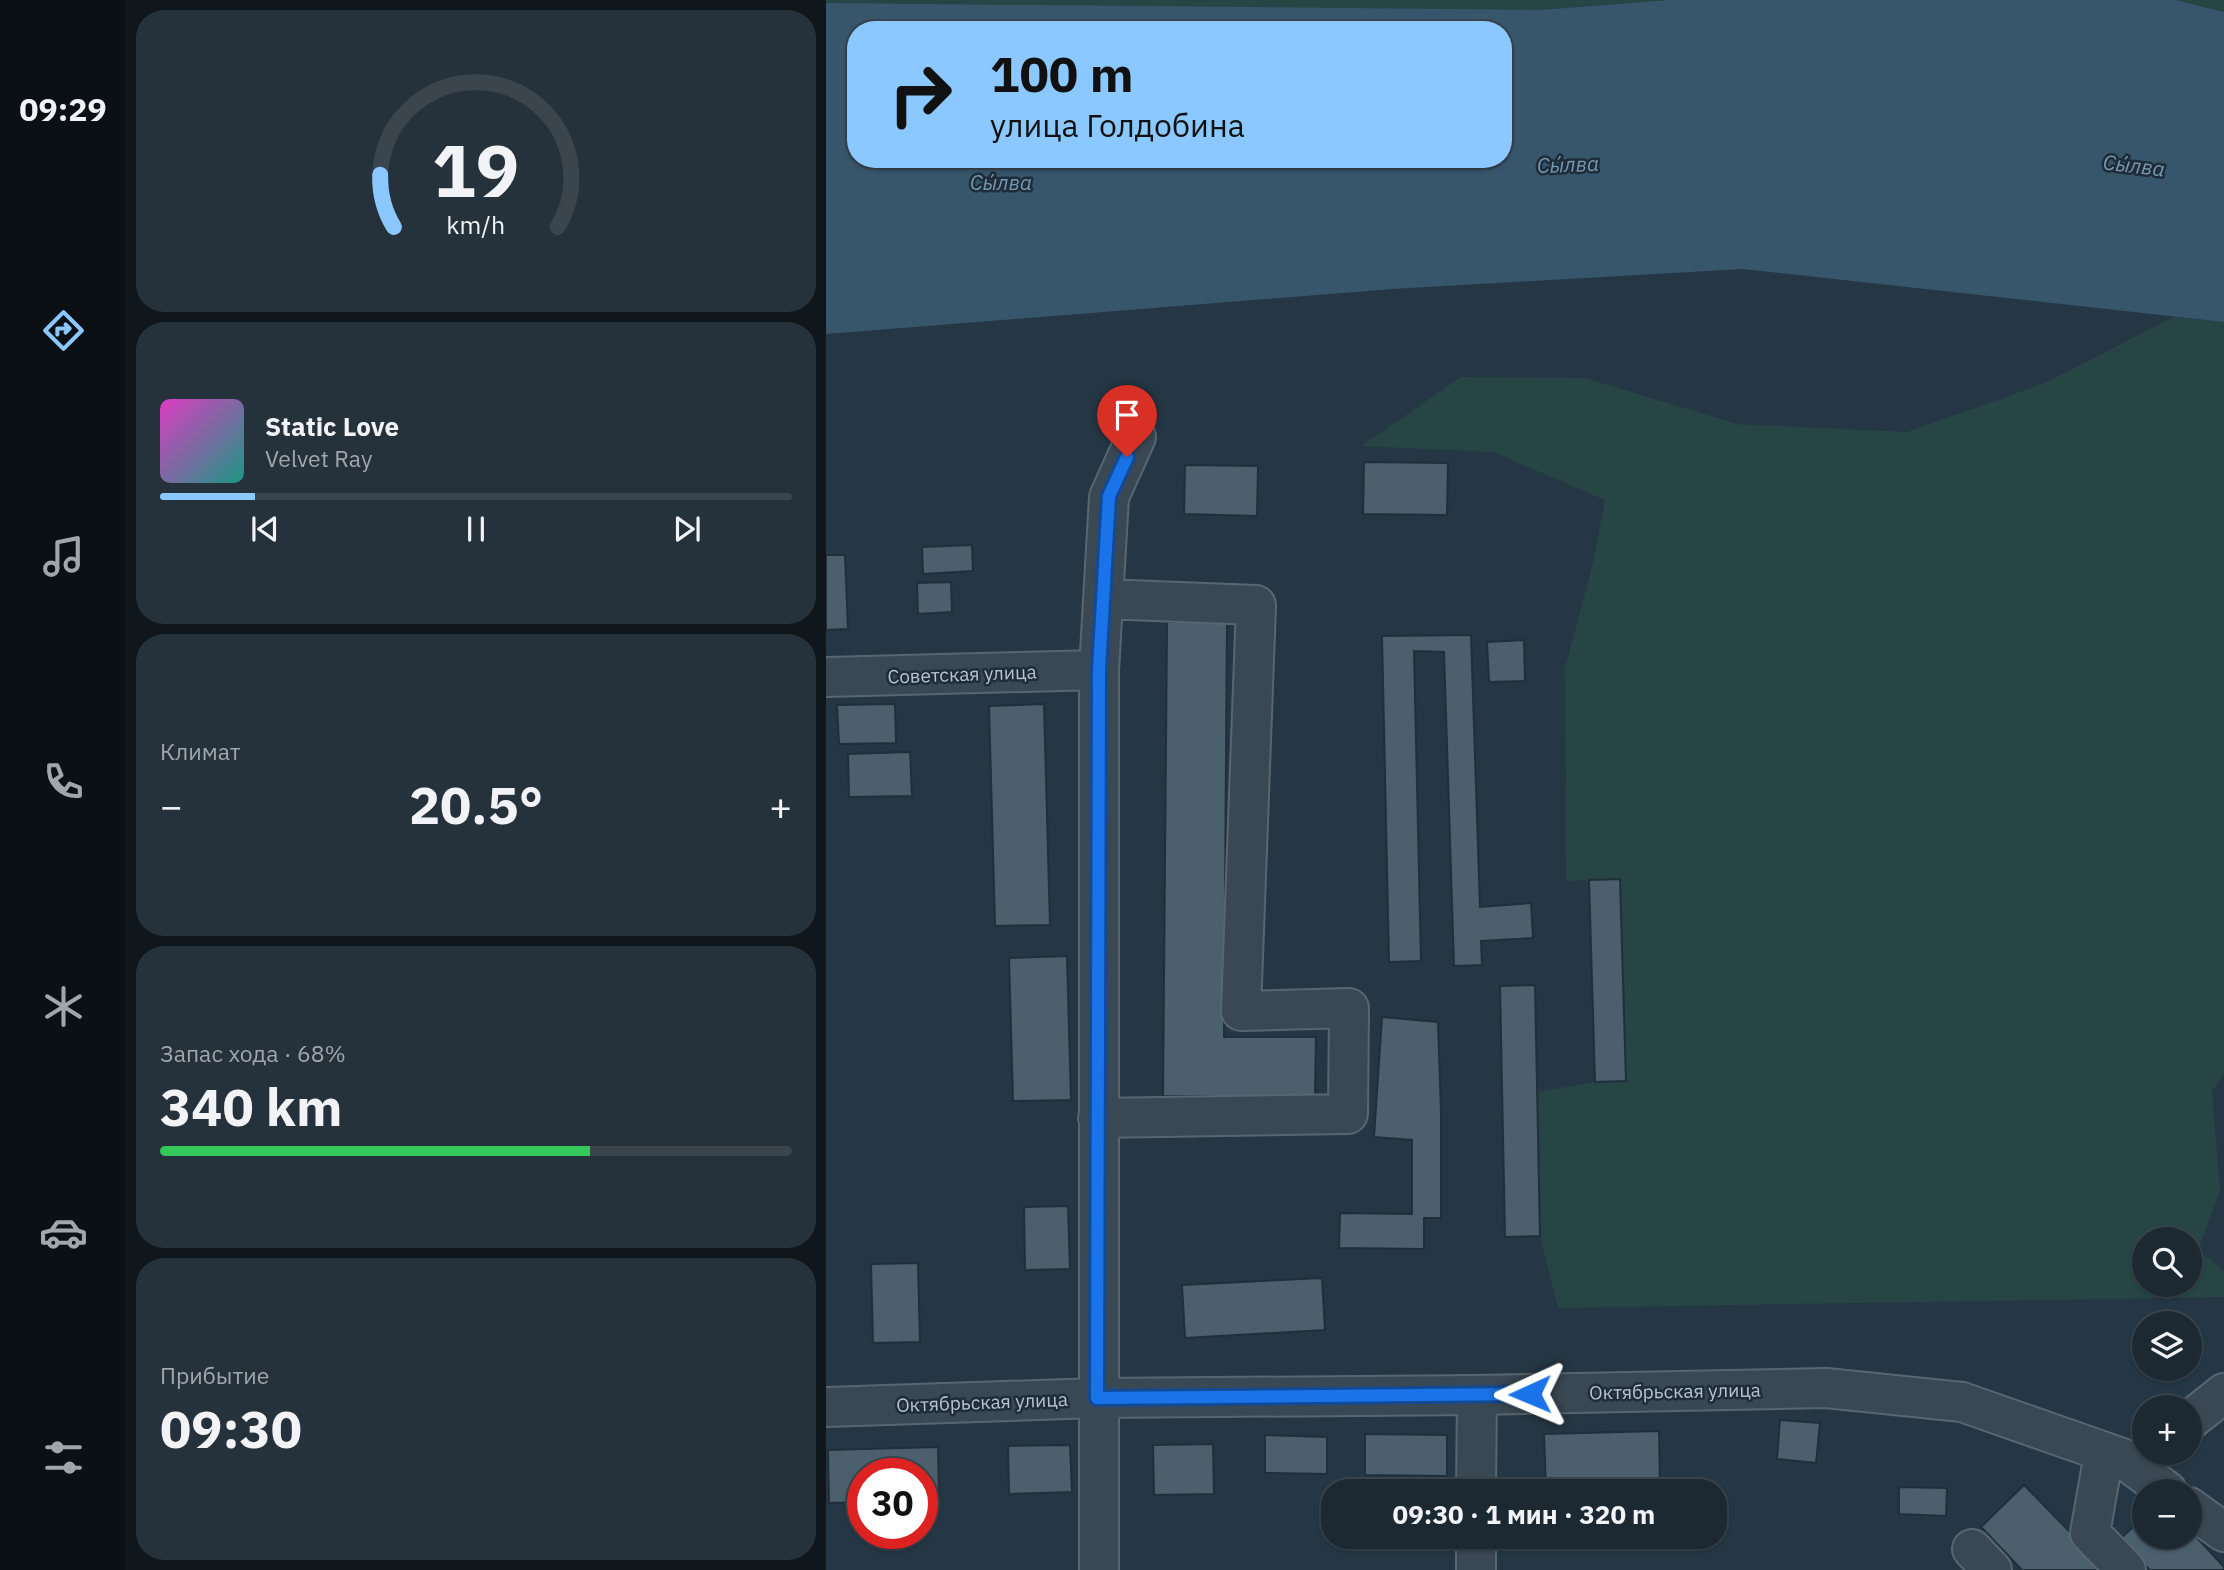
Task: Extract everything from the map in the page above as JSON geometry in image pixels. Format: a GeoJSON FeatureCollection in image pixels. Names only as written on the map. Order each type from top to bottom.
{"type":"FeatureCollection","features":[{"type":"Feature","properties":{"kind":"street"},"geometry":{"type":"LineString","coordinates":[[1099,1570],[1099,670],[1109,496],[1136,437]]}},
{"type":"Feature","properties":{"kind":"street"},"geometry":{"type":"LineString","coordinates":[[1098,1118],[1348,1114],[1349,1008],[1241,1010],[1256,605],[1103,599]]}},
{"type":"Feature","properties":{"kind":"street","name":"Советская улица"},"geometry":{"type":"LineString","coordinates":[[826,677],[1099,670]]}},
{"type":"Feature","properties":{"kind":"street","name":"Октябрьская улица"},"geometry":{"type":"LineString","coordinates":[[826,1407],[1097,1398],[1477,1395],[1826,1388],[1962,1402],[2104,1454],[2122,1458],[2156,1473]]}},
{"type":"Feature","properties":{"kind":"street"},"geometry":{"type":"LineString","coordinates":[[2202,1411],[2224,1393]]}},
{"type":"Feature","properties":{"kind":"street"},"geometry":{"type":"LineString","coordinates":[[1476,1479],[1477,1395]]}},
{"type":"Feature","properties":{"kind":"street"},"geometry":{"type":"LineString","coordinates":[[2104,1454],[2090,1533],[2126,1570]]}},
{"type":"Feature","properties":{"kind":"street"},"geometry":{"type":"LineString","coordinates":[[2202,1516],[2224,1532]]}},
{"type":"Feature","properties":{"kind":"street"},"geometry":{"type":"LineString","coordinates":[[1476,1549],[1476,1570]]}},
{"type":"Feature","properties":{"kind":"green space"},"geometry":{"type":"Polygon","coordinates":[[[826,0],[1669,0],[1540,10],[909,5],[826,3],[826,0]]]}},
{"type":"Feature","properties":{"kind":"green space"},"geometry":{"type":"Polygon","coordinates":[[[2175,0],[2224,0],[2224,12],[2175,0]]]}},
{"type":"Feature","properties":{"kind":"green space"},"geometry":{"type":"Polygon","coordinates":[[[2174,317],[2224,322],[2224,1074],[2212,1091],[2220,1190],[2202,1240],[2202,1227],[2132,1227],[2132,1297],[2202,1297],[2202,1254],[2224,1270],[2224,1297],[1558,1308],[1540,1236],[1537,1092],[1595,1082],[1626,1081],[1620,879],[1566,881],[1565,668],[1593,563],[1605,500],[1493,452],[1361,446],[1461,377],[1585,378],[1737,424],[1907,432],[2045,383],[2174,317]]]}},
{"type":"Feature","properties":{"kind":"water","name":"Сы́лва"},"geometry":{"type":"Polygon","coordinates":[[[1669,0],[2175,0],[2224,12],[2224,322],[1743,269],[1392,289],[826,334],[826,3],[1540,10],[1669,0]]]}},
{"type":"Feature","properties":{"kind":"building"},"geometry":{"type":"Polygon","coordinates":[[[1364,462],[1448,463],[1447,515],[1363,514],[1364,462]]]}},
{"type":"Feature","properties":{"kind":"building"},"geometry":{"type":"Polygon","coordinates":[[[1185,465],[1258,466],[1257,516],[1184,514],[1185,465]]]}},
{"type":"Feature","properties":{"kind":"building"},"geometry":{"type":"Polygon","coordinates":[[[972,545],[973,571],[923,574],[922,547],[972,545]]]}},
{"type":"Feature","properties":{"kind":"building"},"geometry":{"type":"Polygon","coordinates":[[[826,555],[845,555],[848,629],[826,630],[826,555]]]}},
{"type":"Feature","properties":{"kind":"building"},"geometry":{"type":"Polygon","coordinates":[[[951,582],[952,612],[918,614],[917,583],[951,582]]]}},
{"type":"Feature","properties":{"kind":"building"},"geometry":{"type":"Polygon","coordinates":[[[1167,622],[1227,622],[1224,1037],[1316,1037],[1315,1097],[1163,1096],[1167,622]]]}},
{"type":"Feature","properties":{"kind":"building"},"geometry":{"type":"Polygon","coordinates":[[[1471,635],[1480,907],[1531,903],[1533,938],[1481,941],[1482,965],[1454,966],[1444,652],[1414,651],[1421,961],[1389,962],[1382,636],[1471,635]]]}},
{"type":"Feature","properties":{"kind":"building"},"geometry":{"type":"Polygon","coordinates":[[[1524,640],[1525,681],[1489,682],[1487,642],[1524,640]]]}},
{"type":"Feature","properties":{"kind":"building"},"geometry":{"type":"Polygon","coordinates":[[[895,704],[896,743],[839,744],[837,705],[895,704]]]}},
{"type":"Feature","properties":{"kind":"building"},"geometry":{"type":"Polygon","coordinates":[[[1044,704],[1050,925],[995,926],[989,706],[1044,704]]]}},
{"type":"Feature","properties":{"kind":"building"},"geometry":{"type":"Polygon","coordinates":[[[910,752],[912,796],[849,797],[848,754],[910,752]]]}},
{"type":"Feature","properties":{"kind":"building"},"geometry":{"type":"Polygon","coordinates":[[[1620,879],[1626,1081],[1595,1082],[1589,880],[1620,879]]]}},
{"type":"Feature","properties":{"kind":"building"},"geometry":{"type":"Polygon","coordinates":[[[1067,956],[1071,1100],[1013,1101],[1009,958],[1067,956]]]}},
{"type":"Feature","properties":{"kind":"building"},"geometry":{"type":"Polygon","coordinates":[[[1535,985],[1540,1236],[1505,1237],[1500,986],[1535,985]]]}},
{"type":"Feature","properties":{"kind":"building"},"geometry":{"type":"Polygon","coordinates":[[[1382,1017],[1438,1022],[1441,1218],[1424,1218],[1424,1249],[1339,1248],[1340,1213],[1412,1214],[1412,1140],[1374,1137],[1382,1017]]]}},
{"type":"Feature","properties":{"kind":"building"},"geometry":{"type":"Polygon","coordinates":[[[1068,1206],[1070,1269],[1025,1270],[1024,1207],[1068,1206]]]}},
{"type":"Feature","properties":{"kind":"building"},"geometry":{"type":"Polygon","coordinates":[[[918,1263],[920,1342],[873,1343],[871,1264],[918,1263]]]}},
{"type":"Feature","properties":{"kind":"building"},"geometry":{"type":"Polygon","coordinates":[[[1322,1278],[1325,1330],[1185,1338],[1182,1285],[1322,1278]]]}},
{"type":"Feature","properties":{"kind":"building"},"geometry":{"type":"Polygon","coordinates":[[[1780,1420],[1820,1423],[1816,1463],[1777,1459],[1780,1420]]]}},
{"type":"Feature","properties":{"kind":"building"},"geometry":{"type":"Polygon","coordinates":[[[1659,1431],[1660,1479],[1546,1479],[1544,1434],[1659,1431]]]}},
{"type":"Feature","properties":{"kind":"building"},"geometry":{"type":"Polygon","coordinates":[[[1365,1434],[1447,1435],[1447,1476],[1365,1475],[1365,1434]]]}},
{"type":"Feature","properties":{"kind":"building"},"geometry":{"type":"Polygon","coordinates":[[[1265,1435],[1327,1437],[1327,1474],[1265,1473],[1265,1435]]]}},
{"type":"Feature","properties":{"kind":"building"},"geometry":{"type":"Polygon","coordinates":[[[1213,1444],[1214,1494],[1154,1495],[1153,1445],[1213,1444]]]}},
{"type":"Feature","properties":{"kind":"building"},"geometry":{"type":"Polygon","coordinates":[[[1070,1445],[1072,1492],[1009,1494],[1008,1446],[1070,1445]]]}},
{"type":"Feature","properties":{"kind":"building"},"geometry":{"type":"Polygon","coordinates":[[[938,1447],[939,1500],[938,1458],[847,1458],[847,1502],[829,1503],[828,1450],[938,1447]]]}},
{"type":"Feature","properties":{"kind":"building"},"geometry":{"type":"Polygon","coordinates":[[[2024,1485],[2107,1570],[2022,1570],[1981,1527],[2024,1485]]]}},
{"type":"Feature","properties":{"kind":"building"},"geometry":{"type":"Polygon","coordinates":[[[1899,1487],[1947,1488],[1946,1516],[1899,1514],[1899,1487]]]}},
{"type":"Feature","properties":{"kind":"building"},"geometry":{"type":"Polygon","coordinates":[[[2132,1528],[2132,1549],[2202,1549],[2202,1543],[2224,1570],[2150,1570],[2120,1539],[2132,1528]]]}},
{"type":"Feature","properties":{"kind":"route"},"geometry":{"type":"LineString","coordinates":[[1127,457],[1109,496],[1099,670],[1097,1398],[1530,1394]]}}]}
